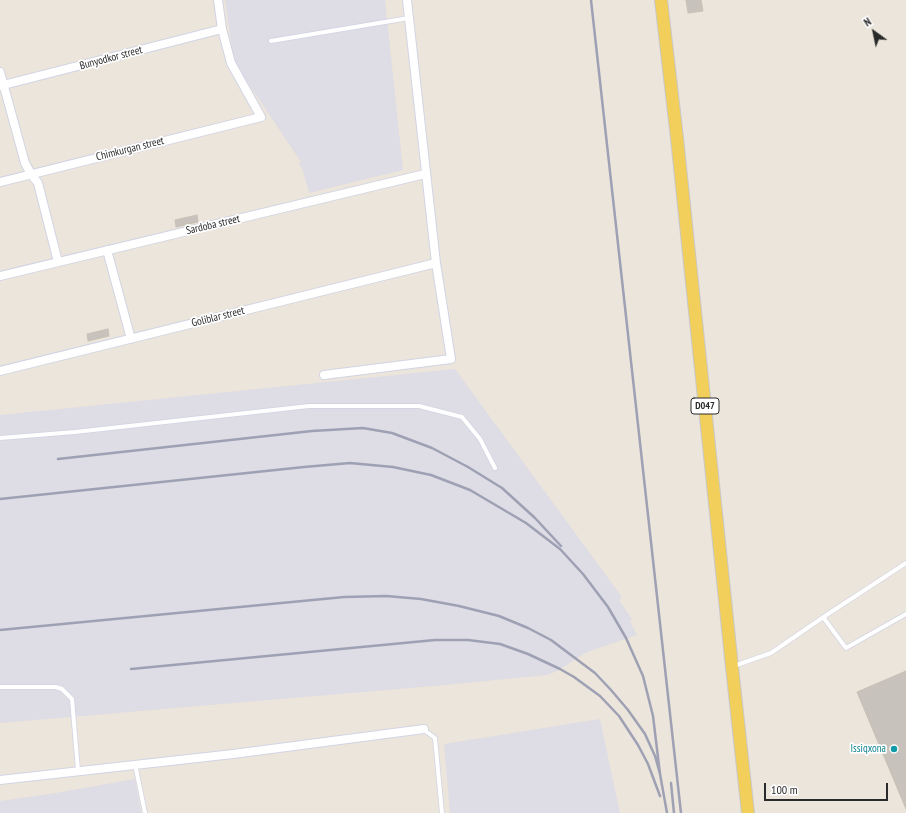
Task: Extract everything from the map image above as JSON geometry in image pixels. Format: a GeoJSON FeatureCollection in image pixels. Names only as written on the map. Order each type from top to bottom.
{"type":"FeatureCollection","features":[{"type":"Feature","properties":{"kind":"main road","name":"D047"},"geometry":{"type":"LineString","coordinates":[[661,0],[678,146],[748,813]]}},
{"type":"Feature","properties":{"kind":"street"},"geometry":{"type":"LineString","coordinates":[[218,0],[222,29]]}},
{"type":"Feature","properties":{"kind":"street"},"geometry":{"type":"LineString","coordinates":[[324,375],[450,359],[436,263],[407,0]]}},
{"type":"Feature","properties":{"kind":"street","name":"Bunyodkor street"},"geometry":{"type":"LineString","coordinates":[[2,86],[222,29]]}},
{"type":"Feature","properties":{"kind":"street","name":"Chimkurgan street"},"geometry":{"type":"LineString","coordinates":[[0,182],[260,117],[231,62],[222,29]]}},
{"type":"Feature","properties":{"kind":"street"},"geometry":{"type":"LineString","coordinates":[[0,72],[2,86],[25,164],[38,183],[58,262]]}},
{"type":"Feature","properties":{"kind":"street","name":"Sardoba street"},"geometry":{"type":"LineString","coordinates":[[0,276],[426,174]]}},
{"type":"Feature","properties":{"kind":"street"},"geometry":{"type":"LineString","coordinates":[[107,250],[131,339]]}},
{"type":"Feature","properties":{"kind":"street","name":"Goliblar street"},"geometry":{"type":"LineString","coordinates":[[0,371],[436,263]]}},
{"type":"Feature","properties":{"kind":"street"},"geometry":{"type":"LineString","coordinates":[[0,780],[78,770],[233,754],[424,729]]}},
{"type":"Feature","properties":{"kind":"lane"},"geometry":{"type":"LineString","coordinates":[[271,41],[410,18]]}},
{"type":"Feature","properties":{"kind":"lane"},"geometry":{"type":"LineString","coordinates":[[0,438],[76,432],[309,406],[419,406],[462,417],[480,439],[495,468]]}},
{"type":"Feature","properties":{"kind":"lane"},"geometry":{"type":"LineString","coordinates":[[732,667],[771,653],[906,564]]}},
{"type":"Feature","properties":{"kind":"lane"},"geometry":{"type":"LineString","coordinates":[[823,618],[846,648],[906,614]]}},
{"type":"Feature","properties":{"kind":"lane"},"geometry":{"type":"LineString","coordinates":[[0,687],[56,686],[62,689],[72,699],[78,770]]}},
{"type":"Feature","properties":{"kind":"lane"},"geometry":{"type":"LineString","coordinates":[[424,729],[435,738],[442,813]]}},
{"type":"Feature","properties":{"kind":"lane"},"geometry":{"type":"LineString","coordinates":[[135,764],[145,813]]}},
{"type":"Feature","properties":{"kind":"shaded area"},"geometry":{"type":"Polygon","coordinates":[[[225,0],[385,0],[403,170],[309,193],[302,168],[299,164],[301,162],[234,62],[225,0]]]}},
{"type":"Feature","properties":{"kind":"shaded area"},"geometry":{"type":"Polygon","coordinates":[[[455,369],[622,597],[619,600],[632,619],[630,622],[637,635],[587,652],[557,671],[547,675],[0,723],[0,415],[455,369]]]}},
{"type":"Feature","properties":{"kind":"shaded area"},"geometry":{"type":"Polygon","coordinates":[[[600,719],[620,813],[450,813],[444,744],[600,719]]]}},
{"type":"Feature","properties":{"kind":"shaded area"},"geometry":{"type":"Polygon","coordinates":[[[135,779],[141,813],[0,813],[0,801],[135,779]]]}},
{"type":"Feature","properties":{"kind":"building"},"geometry":{"type":"Polygon","coordinates":[[[686,0],[701,0],[703,11],[688,13],[686,0]]]}},
{"type":"Feature","properties":{"kind":"building"},"geometry":{"type":"Polygon","coordinates":[[[197,215],[198,222],[176,227],[175,220],[197,215]]]}},
{"type":"Feature","properties":{"kind":"building"},"geometry":{"type":"Polygon","coordinates":[[[108,329],[109,336],[88,341],[87,334],[108,329]]]}},
{"type":"Feature","properties":{"kind":"building","name":"Issiqxona"},"geometry":{"type":"Polygon","coordinates":[[[906,671],[906,809],[857,692],[906,671]]]}},
{"type":"Feature","properties":{"kind":"railway"},"geometry":{"type":"LineString","coordinates":[[591,0],[681,813]]}},
{"type":"Feature","properties":{"kind":"railway"},"geometry":{"type":"LineString","coordinates":[[58,459],[312,431],[363,428],[392,433],[432,448],[468,467],[502,488],[535,518],[561,546]]}},
{"type":"Feature","properties":{"kind":"railway"},"geometry":{"type":"LineString","coordinates":[[0,499],[350,463],[393,467],[431,475],[470,490],[526,523],[560,549],[583,574],[608,607],[626,638],[643,676],[653,716],[660,774]]}},
{"type":"Feature","properties":{"kind":"railway"},"geometry":{"type":"LineString","coordinates":[[0,630],[344,597],[386,596],[421,599],[459,606],[499,616],[528,628],[551,640],[595,673],[611,690],[628,710],[645,734],[655,756],[667,813]]}},
{"type":"Feature","properties":{"kind":"railway"},"geometry":{"type":"LineString","coordinates":[[131,669],[435,640],[468,640],[500,644],[528,654],[560,669],[574,677],[600,696],[619,716],[638,745],[648,764],[660,796]]}},
{"type":"Feature","properties":{"kind":"railway"},"geometry":{"type":"LineString","coordinates":[[671,783],[674,813]]}},
{"type":"Feature","properties":{"kind":"place","name":"Issiqxona"},"geometry":{"type":"Point","coordinates":[894,749]}}]}
